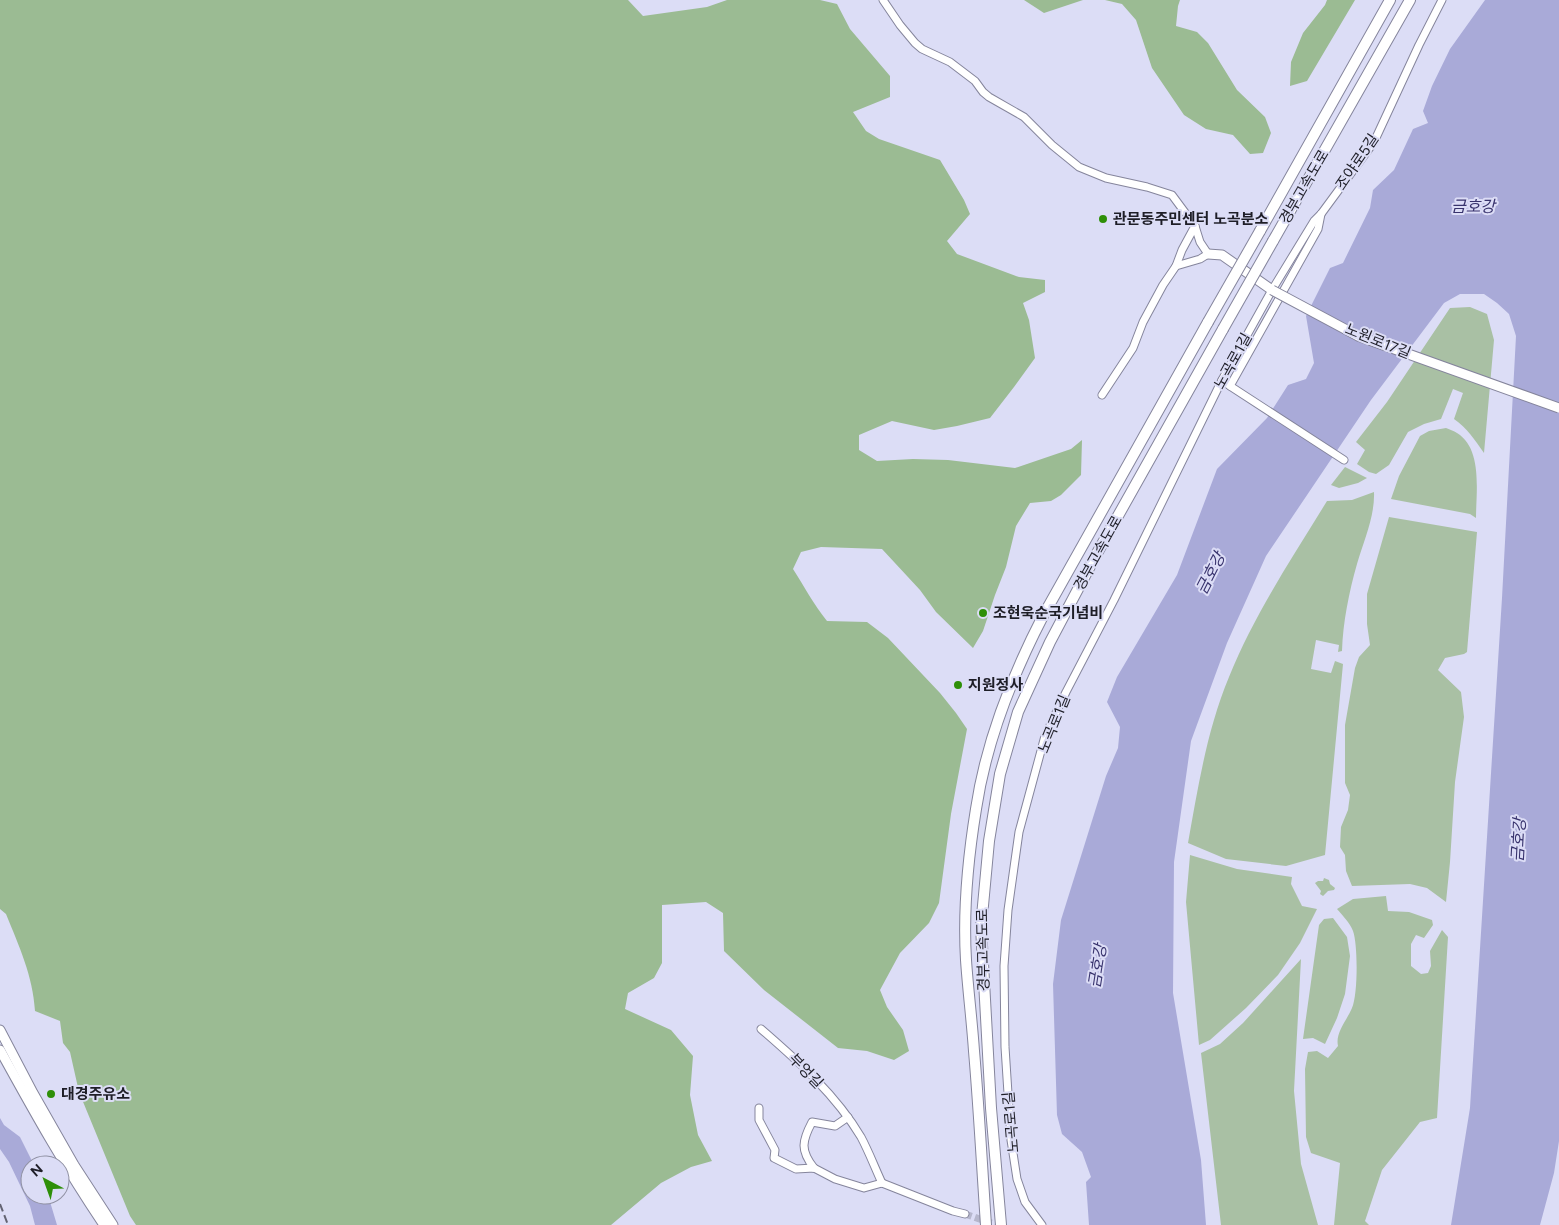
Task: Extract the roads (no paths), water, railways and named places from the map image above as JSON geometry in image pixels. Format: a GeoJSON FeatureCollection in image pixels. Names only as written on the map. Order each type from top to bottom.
{"type":"FeatureCollection","features":[{"type":"Feature","properties":{"kind":"highway","name":"경부고속도로"},"geometry":{"type":"LineString","coordinates":[[986,1225],[966,932],[966,904],[976,808],[983,776],[1005,701],[1028,645],[1047,607],[1390,0]]}},
{"type":"Feature","properties":{"kind":"highway","name":"경부고속도로"},"geometry":{"type":"LineString","coordinates":[[1001,1225],[991,1108],[981,927],[989,841],[1000,774],[1018,712],[1050,642],[1096,554],[1410,0]]}},
{"type":"Feature","properties":{"kind":"highway"},"geometry":{"type":"LineString","coordinates":[[1521,394],[1559,403]]}},
{"type":"Feature","properties":{"kind":"highway"},"geometry":{"type":"LineString","coordinates":[[1521,394],[1559,412]]}},
{"type":"Feature","properties":{"kind":"main road","name":"노원로17길"},"geometry":{"type":"LineString","coordinates":[[1208,254],[1222,255],[1272,290],[1358,336],[1559,408]]}},
{"type":"Feature","properties":{"kind":"main road"},"geometry":{"type":"LineString","coordinates":[[0,1030],[74,1165],[113,1225]]}},
{"type":"Feature","properties":{"kind":"main road"},"geometry":{"type":"LineString","coordinates":[[0,1050],[37,1117],[104,1225]]}},
{"type":"Feature","properties":{"kind":"main road"},"geometry":{"type":"LineString","coordinates":[[88,1201],[100,1225]]}},
{"type":"Feature","properties":{"kind":"main road"},"geometry":{"type":"LineString","coordinates":[[104,1211],[115,1217],[120,1225]]}},
{"type":"Feature","properties":{"kind":"street"},"geometry":{"type":"LineString","coordinates":[[883,0],[900,25],[922,49],[950,62],[975,81],[982,92],[988,97],[1024,117],[1052,146],[1079,167],[1106,178],[1147,187],[1172,195],[1195,226],[1200,242],[1208,254],[1200,259],[1176,266]]}},
{"type":"Feature","properties":{"kind":"street","name":"조야로5길"},"geometry":{"type":"LineString","coordinates":[[1272,290],[1314,221],[1374,142],[1418,45],[1442,0]]}},
{"type":"Feature","properties":{"kind":"street"},"geometry":{"type":"LineString","coordinates":[[1230,386],[1318,229],[1321,214]]}},
{"type":"Feature","properties":{"kind":"street"},"geometry":{"type":"LineString","coordinates":[[1102,395],[1133,348],[1142,322],[1176,266],[1195,226]]}},
{"type":"Feature","properties":{"kind":"street","name":"노곡로1길"},"geometry":{"type":"LineString","coordinates":[[1042,1225],[1025,1202],[1017,1179],[1011,1140],[1005,1047],[1004,966],[1008,910],[1019,832],[1045,736],[1222,380],[1272,290]]}},
{"type":"Feature","properties":{"kind":"street"},"geometry":{"type":"LineString","coordinates":[[1222,380],[1344,460]]}},
{"type":"Feature","properties":{"kind":"street","name":"부엉길"},"geometry":{"type":"LineString","coordinates":[[761,1029],[802,1065],[848,1117],[862,1138],[882,1183]]}},
{"type":"Feature","properties":{"kind":"street"},"geometry":{"type":"LineString","coordinates":[[759,1108],[759,1120],[774,1150],[774,1158],[796,1169],[814,1168]]}},
{"type":"Feature","properties":{"kind":"street"},"geometry":{"type":"LineString","coordinates":[[848,1117],[835,1126],[812,1122],[803,1139],[807,1158],[814,1168],[835,1179],[864,1188],[882,1183],[965,1214]]}},
{"type":"Feature","properties":{"kind":"water","name":"금호강"},"geometry":{"type":"Polygon","coordinates":[[[1485,0],[1559,0],[1559,1141],[1554,1173],[1540,1225],[1451,1225],[1470,1108],[1502,598],[1516,336],[1509,314],[1497,303],[1484,294],[1460,294],[1444,303],[1371,400],[1266,556],[1227,643],[1191,741],[1174,862],[1173,993],[1201,1160],[1206,1225],[1089,1225],[1086,1182],[1091,1177],[1082,1152],[1062,1134],[1057,1115],[1053,984],[1061,920],[1106,776],[1118,748],[1120,727],[1107,702],[1117,677],[1177,575],[1217,469],[1267,418],[1288,385],[1306,379],[1314,363],[1306,316],[1330,268],[1343,263],[1370,208],[1373,190],[1394,170],[1413,129],[1428,123],[1423,111],[1432,86],[1450,49],[1485,0]]]}},
{"type":"Feature","properties":{"kind":"water"},"geometry":{"type":"Polygon","coordinates":[[[0,1118],[4,1125],[20,1137],[29,1155],[20,1155],[20,1185],[9,1162],[0,1149],[0,1118]]]}},
{"type":"Feature","properties":{"kind":"water"},"geometry":{"type":"Polygon","coordinates":[[[51,1205],[57,1225],[35,1225],[30,1206],[51,1205]]]}},
{"type":"Feature","properties":{"kind":"tunnel"},"geometry":{"type":"LineString","coordinates":[[965,1214],[997,1225]]}},
{"type":"Feature","properties":{"kind":"railway"},"geometry":{"type":"LineString","coordinates":[[0,1204],[8,1225]]}},
{"type":"Feature","properties":{"kind":"place","name":"관문동주민센터 노곡분소"},"geometry":{"type":"Point","coordinates":[1103,219]}},
{"type":"Feature","properties":{"kind":"place","name":"조현욱순국기념비"},"geometry":{"type":"Point","coordinates":[983,613]}},
{"type":"Feature","properties":{"kind":"place","name":"지원정사"},"geometry":{"type":"Point","coordinates":[958,685]}},
{"type":"Feature","properties":{"kind":"place","name":"대경주유소"},"geometry":{"type":"Point","coordinates":[51,1094]}}]}
